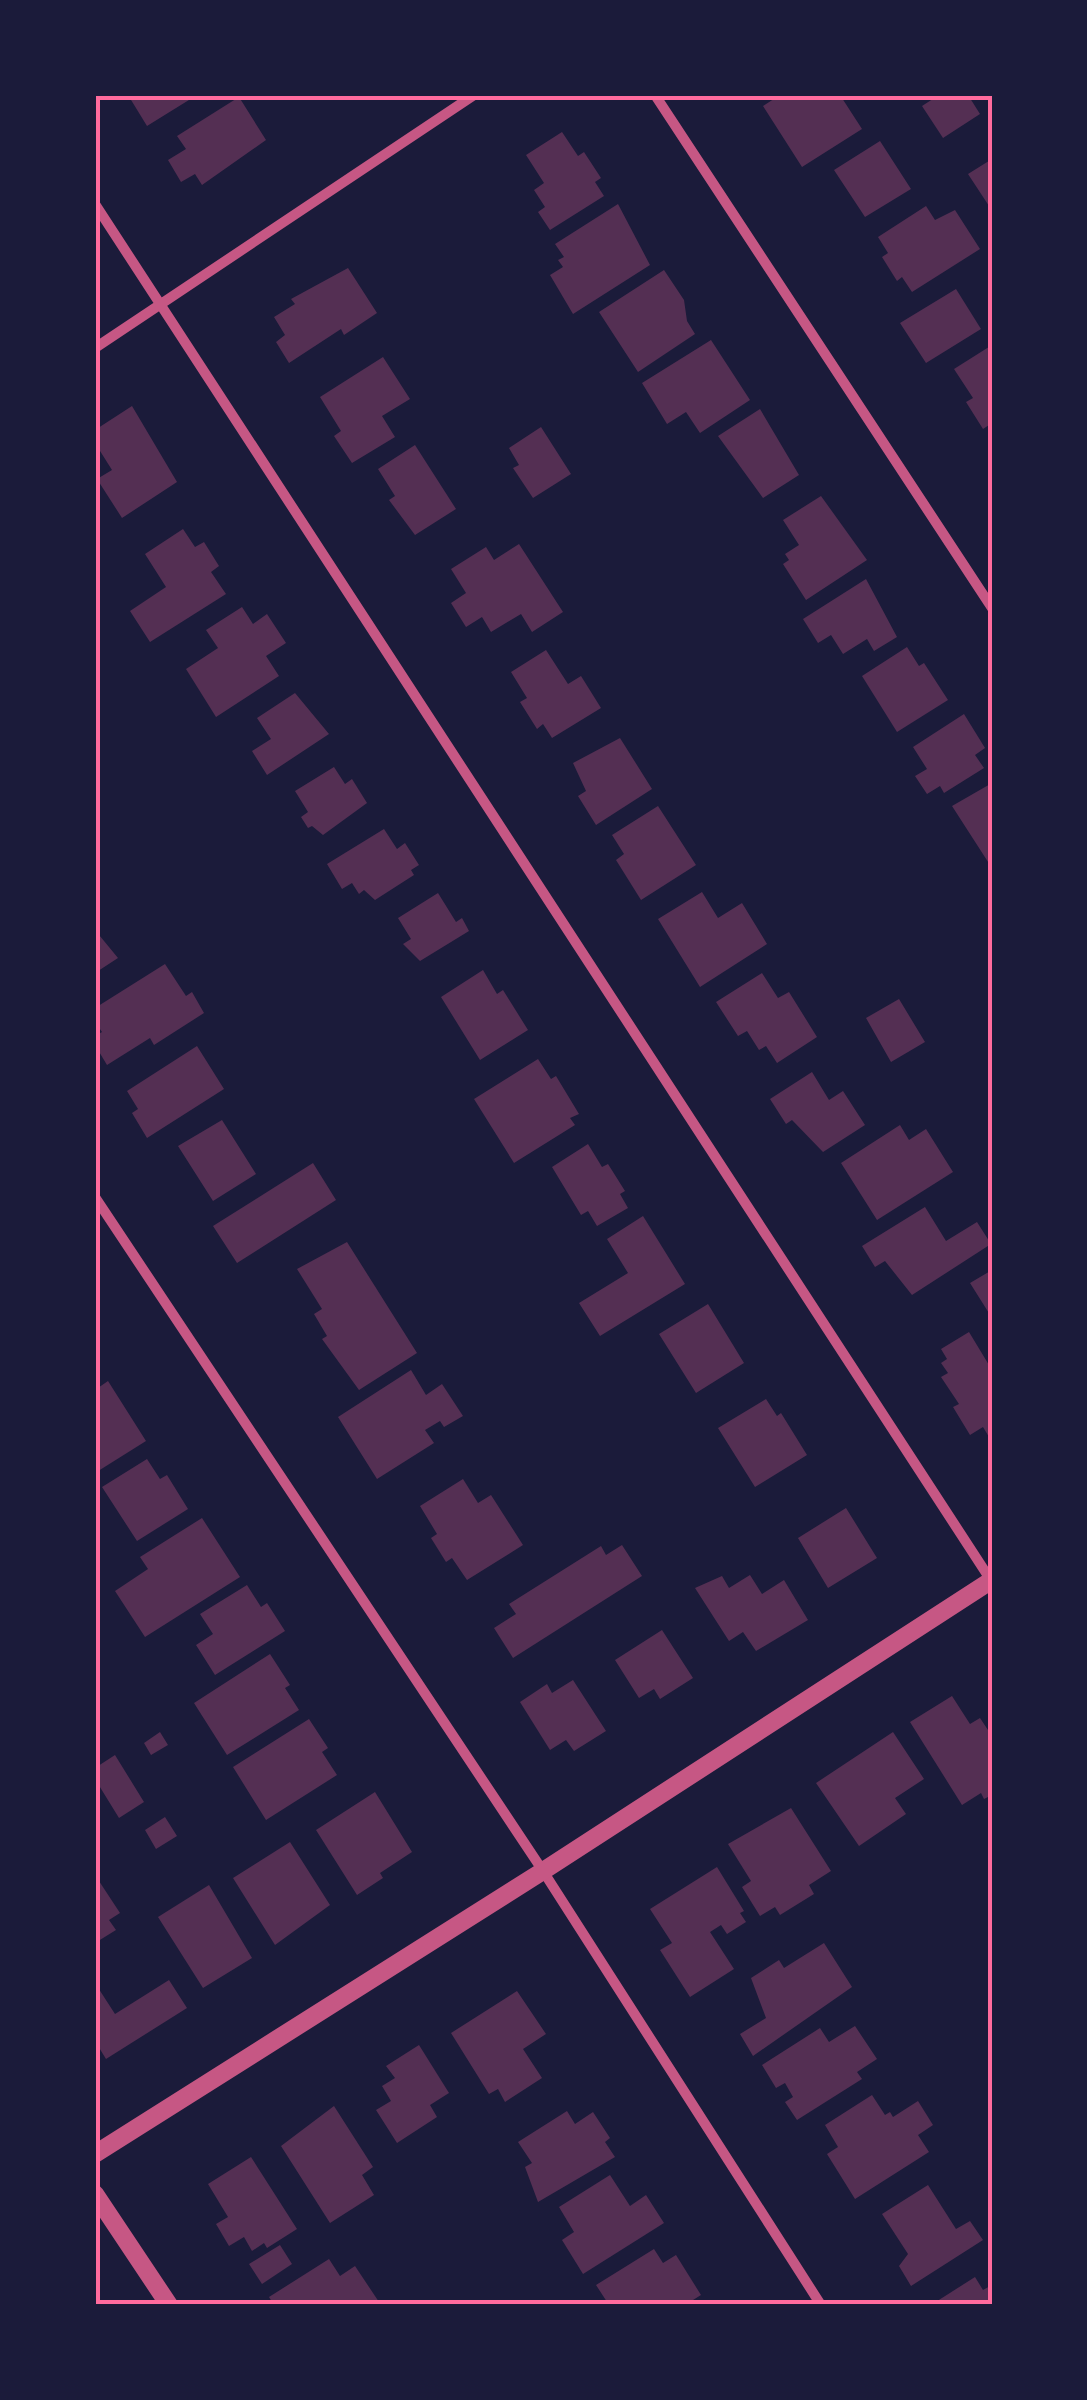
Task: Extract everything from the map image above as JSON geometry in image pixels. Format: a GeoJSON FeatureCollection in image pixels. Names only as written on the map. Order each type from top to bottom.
{"type":"FeatureCollection","features":[{"type":"Feature","properties":{"kind":"street"},"geometry":{"type":"LineString","coordinates":[[95,348],[474,95]]}},
{"type":"Feature","properties":{"kind":"street"},"geometry":{"type":"LineString","coordinates":[[656,95],[992,608]]}},
{"type":"Feature","properties":{"kind":"street"},"geometry":{"type":"LineString","coordinates":[[95,204],[992,1581],[95,2154]]}},
{"type":"Feature","properties":{"kind":"street"},"geometry":{"type":"LineString","coordinates":[[95,1196],[543,1871],[822,2305]]}},
{"type":"Feature","properties":{"kind":"street"},"geometry":{"type":"LineString","coordinates":[[95,2194],[170,2305]]}},
{"type":"Feature","properties":{"kind":"building"},"geometry":{"type":"Polygon","coordinates":[[[128,95],[197,95],[147,126],[128,95]]]}},
{"type":"Feature","properties":{"kind":"building"},"geometry":{"type":"Polygon","coordinates":[[[780,95],[840,95],[862,129],[802,167],[763,106],[780,95]]]}},
{"type":"Feature","properties":{"kind":"building"},"geometry":{"type":"Polygon","coordinates":[[[939,95],[968,95],[980,114],[943,138],[922,106],[939,95]]]}},
{"type":"Feature","properties":{"kind":"building"},"geometry":{"type":"Polygon","coordinates":[[[239,97],[266,140],[202,185],[195,174],[181,182],[168,160],[186,149],[177,136],[239,97]]]}},
{"type":"Feature","properties":{"kind":"building"},"geometry":{"type":"Polygon","coordinates":[[[562,132],[578,156],[584,152],[601,178],[595,182],[604,196],[550,230],[538,212],[545,207],[534,190],[544,183],[526,155],[562,132]]]}},
{"type":"Feature","properties":{"kind":"building"},"geometry":{"type":"Polygon","coordinates":[[[880,141],[911,189],[865,217],[834,170],[880,141]]]}},
{"type":"Feature","properties":{"kind":"building"},"geometry":{"type":"Polygon","coordinates":[[[992,159],[992,204],[989,206],[968,174],[992,159]]]}},
{"type":"Feature","properties":{"kind":"building"},"geometry":{"type":"Polygon","coordinates":[[[618,204],[650,265],[573,314],[550,275],[563,267],[558,260],[564,257],[555,244],[618,204]]]}},
{"type":"Feature","properties":{"kind":"building"},"geometry":{"type":"Polygon","coordinates":[[[926,206],[935,220],[955,210],[980,249],[912,292],[902,277],[897,281],[882,257],[888,253],[878,237],[926,206]]]}},
{"type":"Feature","properties":{"kind":"building"},"geometry":{"type":"Polygon","coordinates":[[[348,268],[377,313],[344,335],[341,329],[289,363],[276,342],[285,335],[274,317],[295,304],[291,299],[348,268]]]}},
{"type":"Feature","properties":{"kind":"building"},"geometry":{"type":"Polygon","coordinates":[[[664,270],[684,300],[687,321],[695,334],[638,372],[599,312],[664,270]]]}},
{"type":"Feature","properties":{"kind":"building"},"geometry":{"type":"Polygon","coordinates":[[[956,289],[981,329],[926,363],[900,323],[956,289]]]}},
{"type":"Feature","properties":{"kind":"building"},"geometry":{"type":"Polygon","coordinates":[[[711,340],[750,400],[700,433],[686,412],[667,424],[642,383],[711,340]]]}},
{"type":"Feature","properties":{"kind":"building"},"geometry":{"type":"Polygon","coordinates":[[[992,345],[992,423],[983,429],[966,402],[973,398],[954,369],[992,345]]]}},
{"type":"Feature","properties":{"kind":"building"},"geometry":{"type":"Polygon","coordinates":[[[383,357],[410,399],[382,416],[395,437],[352,463],[334,436],[341,431],[320,397],[383,357]]]}},
{"type":"Feature","properties":{"kind":"building"},"geometry":{"type":"Polygon","coordinates":[[[132,406],[177,482],[122,518],[97,479],[112,470],[95,443],[95,430],[132,406]]]}},
{"type":"Feature","properties":{"kind":"building"},"geometry":{"type":"Polygon","coordinates":[[[760,409],[799,475],[763,498],[718,436],[760,409]]]}},
{"type":"Feature","properties":{"kind":"building"},"geometry":{"type":"Polygon","coordinates":[[[541,427],[571,474],[533,498],[513,468],[519,465],[509,448],[541,427]]]}},
{"type":"Feature","properties":{"kind":"building"},"geometry":{"type":"Polygon","coordinates":[[[415,445],[456,509],[415,535],[389,500],[395,496],[378,469],[415,445]]]}},
{"type":"Feature","properties":{"kind":"building"},"geometry":{"type":"Polygon","coordinates":[[[821,496],[867,560],[806,600],[783,564],[789,560],[785,554],[799,545],[783,520],[821,496]]]}},
{"type":"Feature","properties":{"kind":"building"},"geometry":{"type":"Polygon","coordinates":[[[183,529],[195,547],[204,542],[219,566],[211,572],[226,594],[150,642],[130,611],[166,587],[145,554],[183,529]]]}},
{"type":"Feature","properties":{"kind":"building"},"geometry":{"type":"Polygon","coordinates":[[[519,544],[563,612],[532,632],[521,614],[491,632],[482,617],[466,627],[451,603],[466,593],[451,569],[486,547],[494,560],[519,544]]]}},
{"type":"Feature","properties":{"kind":"building"},"geometry":{"type":"Polygon","coordinates":[[[866,579],[897,637],[874,651],[867,639],[843,654],[831,635],[818,643],[803,619],[866,579]]]}},
{"type":"Feature","properties":{"kind":"building"},"geometry":{"type":"Polygon","coordinates":[[[242,607],[253,624],[267,614],[286,643],[266,656],[279,676],[216,717],[186,669],[218,648],[206,630],[242,607]]]}},
{"type":"Feature","properties":{"kind":"building"},"geometry":{"type":"Polygon","coordinates":[[[907,647],[919,666],[924,663],[948,700],[897,732],[862,676],[907,647]]]}},
{"type":"Feature","properties":{"kind":"building"},"geometry":{"type":"Polygon","coordinates":[[[546,650],[568,684],[581,676],[601,708],[552,738],[543,724],[537,729],[520,702],[527,698],[511,672],[546,650]]]}},
{"type":"Feature","properties":{"kind":"building"},"geometry":{"type":"Polygon","coordinates":[[[295,693],[329,734],[267,775],[252,751],[271,739],[257,718],[295,693]]]}},
{"type":"Feature","properties":{"kind":"building"},"geometry":{"type":"Polygon","coordinates":[[[964,714],[985,748],[975,755],[984,768],[944,793],[940,786],[927,794],[915,776],[927,769],[913,747],[964,714]]]}},
{"type":"Feature","properties":{"kind":"building"},"geometry":{"type":"Polygon","coordinates":[[[620,738],[652,789],[596,825],[578,796],[586,791],[573,763],[620,738]]]}},
{"type":"Feature","properties":{"kind":"building"},"geometry":{"type":"Polygon","coordinates":[[[334,767],[345,784],[352,779],[367,803],[323,835],[312,826],[308,828],[301,817],[308,812],[295,791],[334,767]]]}},
{"type":"Feature","properties":{"kind":"building"},"geometry":{"type":"Polygon","coordinates":[[[992,783],[992,863],[990,865],[952,806],[992,783]]]}},
{"type":"Feature","properties":{"kind":"building"},"geometry":{"type":"Polygon","coordinates":[[[658,806],[696,865],[641,900],[616,860],[624,854],[612,835],[658,806]]]}},
{"type":"Feature","properties":{"kind":"building"},"geometry":{"type":"Polygon","coordinates":[[[384,829],[397,849],[405,843],[419,865],[411,870],[414,875],[375,900],[364,890],[359,894],[352,883],[342,889],[327,864],[384,829]]]}},
{"type":"Feature","properties":{"kind":"building"},"geometry":{"type":"Polygon","coordinates":[[[702,892],[718,918],[742,903],[767,944],[700,987],[658,919],[702,892]]]}},
{"type":"Feature","properties":{"kind":"building"},"geometry":{"type":"Polygon","coordinates":[[[438,893],[456,922],[462,918],[469,931],[420,961],[403,944],[411,939],[398,918],[438,893]]]}},
{"type":"Feature","properties":{"kind":"building"},"geometry":{"type":"Polygon","coordinates":[[[95,930],[118,958],[95,973],[95,930]]]}},
{"type":"Feature","properties":{"kind":"building"},"geometry":{"type":"Polygon","coordinates":[[[165,964],[186,996],[192,992],[204,1013],[154,1045],[150,1038],[107,1065],[95,1045],[95,1036],[102,1032],[95,1022],[95,1008],[165,964]]]}},
{"type":"Feature","properties":{"kind":"building"},"geometry":{"type":"Polygon","coordinates":[[[483,970],[497,994],[503,990],[528,1030],[480,1060],[441,997],[483,970]]]}},
{"type":"Feature","properties":{"kind":"building"},"geometry":{"type":"Polygon","coordinates":[[[762,973],[778,998],[789,992],[817,1037],[777,1063],[766,1046],[759,1050],[747,1031],[738,1036],[716,1002],[762,973]]]}},
{"type":"Feature","properties":{"kind":"building"},"geometry":{"type":"Polygon","coordinates":[[[899,999],[925,1042],[891,1062],[866,1018],[899,999]]]}},
{"type":"Feature","properties":{"kind":"building"},"geometry":{"type":"Polygon","coordinates":[[[197,1046],[224,1089],[147,1138],[132,1113],[138,1109],[127,1091],[197,1046]]]}},
{"type":"Feature","properties":{"kind":"building"},"geometry":{"type":"Polygon","coordinates":[[[538,1059],[551,1079],[556,1076],[579,1114],[570,1118],[575,1125],[514,1163],[474,1099],[538,1059]]]}},
{"type":"Feature","properties":{"kind":"building"},"geometry":{"type":"Polygon","coordinates":[[[812,1072],[829,1100],[843,1091],[865,1125],[823,1152],[792,1120],[786,1124],[770,1099],[812,1072]]]}},
{"type":"Feature","properties":{"kind":"building"},"geometry":{"type":"Polygon","coordinates":[[[222,1120],[256,1174],[213,1201],[178,1146],[222,1120]]]}},
{"type":"Feature","properties":{"kind":"building"},"geometry":{"type":"Polygon","coordinates":[[[900,1125],[909,1140],[926,1129],[953,1172],[877,1220],[841,1163],[900,1125]]]}},
{"type":"Feature","properties":{"kind":"building"},"geometry":{"type":"Polygon","coordinates":[[[588,1144],[602,1167],[608,1164],[625,1191],[620,1194],[628,1208],[597,1226],[588,1211],[581,1215],[552,1167],[588,1144]]]}},
{"type":"Feature","properties":{"kind":"building"},"geometry":{"type":"Polygon","coordinates":[[[313,1163],[336,1200],[237,1263],[213,1226],[313,1163]]]}},
{"type":"Feature","properties":{"kind":"building"},"geometry":{"type":"Polygon","coordinates":[[[925,1207],[946,1241],[977,1222],[991,1244],[912,1295],[885,1261],[875,1267],[862,1246],[925,1207]]]}},
{"type":"Feature","properties":{"kind":"building"},"geometry":{"type":"Polygon","coordinates":[[[643,1216],[685,1284],[600,1336],[579,1303],[628,1273],[607,1239],[643,1216]]]}},
{"type":"Feature","properties":{"kind":"building"},"geometry":{"type":"Polygon","coordinates":[[[347,1242],[417,1353],[359,1390],[322,1339],[327,1336],[314,1314],[322,1309],[297,1269],[347,1242]]]}},
{"type":"Feature","properties":{"kind":"building"},"geometry":{"type":"Polygon","coordinates":[[[992,1270],[992,1318],[970,1283],[992,1270]]]}},
{"type":"Feature","properties":{"kind":"building"},"geometry":{"type":"Polygon","coordinates":[[[708,1304],[744,1363],[696,1393],[659,1334],[708,1304]]]}},
{"type":"Feature","properties":{"kind":"building"},"geometry":{"type":"Polygon","coordinates":[[[969,1332],[992,1370],[992,1442],[983,1427],[970,1435],[953,1407],[959,1404],[941,1377],[948,1373],[941,1363],[947,1359],[941,1349],[969,1332]]]}},
{"type":"Feature","properties":{"kind":"building"},"geometry":{"type":"Polygon","coordinates":[[[411,1370],[426,1395],[442,1384],[463,1416],[444,1427],[440,1421],[425,1430],[434,1443],[377,1479],[338,1417],[411,1370]]]}},
{"type":"Feature","properties":{"kind":"building"},"geometry":{"type":"Polygon","coordinates":[[[108,1381],[146,1441],[95,1473],[95,1390],[108,1381]]]}},
{"type":"Feature","properties":{"kind":"building"},"geometry":{"type":"Polygon","coordinates":[[[766,1399],[777,1416],[781,1413],[807,1455],[755,1487],[718,1428],[766,1399]]]}},
{"type":"Feature","properties":{"kind":"building"},"geometry":{"type":"Polygon","coordinates":[[[147,1459],[160,1479],[167,1475],[188,1509],[137,1541],[102,1487],[147,1459]]]}},
{"type":"Feature","properties":{"kind":"building"},"geometry":{"type":"Polygon","coordinates":[[[463,1479],[478,1503],[491,1495],[523,1545],[467,1580],[452,1558],[446,1562],[431,1538],[437,1534],[420,1506],[463,1479]]]}},
{"type":"Feature","properties":{"kind":"building"},"geometry":{"type":"Polygon","coordinates":[[[846,1508],[877,1558],[828,1588],[798,1538],[846,1508]]]}},
{"type":"Feature","properties":{"kind":"building"},"geometry":{"type":"Polygon","coordinates":[[[202,1518],[240,1577],[145,1637],[115,1591],[148,1569],[140,1557],[202,1518]]]}},
{"type":"Feature","properties":{"kind":"building"},"geometry":{"type":"Polygon","coordinates":[[[622,1545],[642,1576],[513,1658],[494,1628],[516,1614],[509,1604],[601,1546],[606,1555],[622,1545]]]}},
{"type":"Feature","properties":{"kind":"building"},"geometry":{"type":"Polygon","coordinates":[[[750,1575],[762,1594],[784,1580],[808,1620],[756,1651],[743,1632],[729,1641],[695,1588],[722,1576],[729,1588],[750,1575]]]}},
{"type":"Feature","properties":{"kind":"building"},"geometry":{"type":"Polygon","coordinates":[[[247,1585],[261,1607],[267,1603],[285,1631],[215,1675],[196,1645],[213,1634],[200,1614],[247,1585]]]}},
{"type":"Feature","properties":{"kind":"building"},"geometry":{"type":"Polygon","coordinates":[[[662,1630],[693,1678],[660,1699],[654,1689],[639,1698],[615,1660],[662,1630]]]}},
{"type":"Feature","properties":{"kind":"building"},"geometry":{"type":"Polygon","coordinates":[[[270,1654],[290,1685],[285,1688],[299,1710],[227,1755],[194,1703],[270,1654]]]}},
{"type":"Feature","properties":{"kind":"building"},"geometry":{"type":"Polygon","coordinates":[[[573,1680],[606,1731],[574,1751],[566,1740],[550,1750],[520,1702],[547,1684],[552,1693],[573,1680]]]}},
{"type":"Feature","properties":{"kind":"building"},"geometry":{"type":"Polygon","coordinates":[[[952,1696],[970,1724],[980,1718],[992,1736],[992,1795],[984,1799],[981,1793],[962,1805],[910,1722],[952,1696]]]}},
{"type":"Feature","properties":{"kind":"building"},"geometry":{"type":"Polygon","coordinates":[[[309,1719],[328,1748],[322,1752],[337,1775],[266,1820],[233,1767],[309,1719]]]}},
{"type":"Feature","properties":{"kind":"building"},"geometry":{"type":"Polygon","coordinates":[[[160,1732],[168,1745],[151,1755],[144,1743],[160,1732]]]}},
{"type":"Feature","properties":{"kind":"building"},"geometry":{"type":"Polygon","coordinates":[[[893,1732],[924,1779],[895,1798],[906,1814],[859,1846],[816,1783],[893,1732]]]}},
{"type":"Feature","properties":{"kind":"building"},"geometry":{"type":"Polygon","coordinates":[[[115,1755],[144,1802],[119,1818],[95,1779],[95,1768],[115,1755]]]}},
{"type":"Feature","properties":{"kind":"building"},"geometry":{"type":"Polygon","coordinates":[[[375,1792],[412,1852],[380,1873],[383,1878],[357,1895],[316,1830],[375,1792]]]}},
{"type":"Feature","properties":{"kind":"building"},"geometry":{"type":"Polygon","coordinates":[[[791,1808],[831,1871],[809,1885],[814,1894],[780,1915],[775,1907],[760,1916],[742,1887],[751,1881],[728,1844],[791,1808]]]}},
{"type":"Feature","properties":{"kind":"building"},"geometry":{"type":"Polygon","coordinates":[[[165,1817],[177,1836],[156,1849],[145,1830],[165,1817]]]}},
{"type":"Feature","properties":{"kind":"building"},"geometry":{"type":"Polygon","coordinates":[[[290,1842],[330,1905],[275,1945],[233,1878],[290,1842]]]}},
{"type":"Feature","properties":{"kind":"building"},"geometry":{"type":"Polygon","coordinates":[[[717,1867],[744,1911],[740,1913],[746,1922],[727,1934],[721,1925],[710,1932],[734,1969],[690,1997],[660,1950],[672,1943],[650,1909],[717,1867]]]}},
{"type":"Feature","properties":{"kind":"building"},"geometry":{"type":"Polygon","coordinates":[[[99,1881],[120,1913],[109,1920],[116,1930],[95,1943],[95,1883],[99,1881]]]}},
{"type":"Feature","properties":{"kind":"building"},"geometry":{"type":"Polygon","coordinates":[[[209,1885],[252,1958],[203,1988],[158,1917],[209,1885]]]}},
{"type":"Feature","properties":{"kind":"building"},"geometry":{"type":"Polygon","coordinates":[[[824,1943],[852,1987],[753,2056],[740,2034],[766,2018],[751,1978],[779,1960],[784,1968],[824,1943]]]}},
{"type":"Feature","properties":{"kind":"building"},"geometry":{"type":"Polygon","coordinates":[[[169,1980],[187,2008],[106,2059],[95,2041],[95,1983],[115,2014],[169,1980]]]}},
{"type":"Feature","properties":{"kind":"building"},"geometry":{"type":"Polygon","coordinates":[[[517,1991],[546,2034],[523,2049],[542,2078],[505,2102],[498,2089],[489,2094],[451,2033],[517,1991]]]}},
{"type":"Feature","properties":{"kind":"building"},"geometry":{"type":"Polygon","coordinates":[[[855,2026],[877,2059],[857,2072],[862,2079],[797,2120],[785,2102],[793,2097],[785,2083],[776,2088],[762,2065],[820,2028],[829,2042],[855,2026]]]}},
{"type":"Feature","properties":{"kind":"building"},"geometry":{"type":"Polygon","coordinates":[[[419,2045],[449,2093],[430,2105],[437,2117],[397,2143],[376,2110],[391,2101],[382,2086],[395,2078],[386,2066],[419,2045]]]}},
{"type":"Feature","properties":{"kind":"building"},"geometry":{"type":"Polygon","coordinates":[[[872,2095],[885,2115],[890,2112],[893,2117],[918,2101],[933,2125],[918,2135],[929,2152],[855,2199],[827,2154],[838,2147],[825,2125],[872,2095]]]}},
{"type":"Feature","properties":{"kind":"building"},"geometry":{"type":"Polygon","coordinates":[[[334,2106],[373,2167],[362,2175],[374,2195],[330,2223],[281,2146],[334,2106]]]}},
{"type":"Feature","properties":{"kind":"building"},"geometry":{"type":"Polygon","coordinates":[[[567,2111],[575,2124],[593,2112],[610,2138],[605,2142],[615,2157],[538,2202],[525,2167],[532,2163],[518,2142],[567,2111]]]}},
{"type":"Feature","properties":{"kind":"building"},"geometry":{"type":"Polygon","coordinates":[[[251,2157],[297,2229],[267,2248],[264,2243],[252,2251],[244,2237],[229,2246],[216,2224],[228,2217],[208,2184],[251,2157]]]}},
{"type":"Feature","properties":{"kind":"building"},"geometry":{"type":"Polygon","coordinates":[[[610,2175],[630,2206],[646,2195],[664,2223],[583,2274],[562,2240],[574,2232],[559,2207],[610,2175]]]}},
{"type":"Feature","properties":{"kind":"building"},"geometry":{"type":"Polygon","coordinates":[[[928,2185],[956,2229],[970,2221],[983,2240],[911,2286],[899,2266],[908,2254],[882,2214],[928,2185]]]}},
{"type":"Feature","properties":{"kind":"building"},"geometry":{"type":"Polygon","coordinates":[[[280,2245],[292,2264],[262,2284],[249,2264],[280,2245]]]}},
{"type":"Feature","properties":{"kind":"building"},"geometry":{"type":"Polygon","coordinates":[[[654,2249],[663,2263],[676,2255],[701,2295],[685,2305],[609,2305],[596,2285],[654,2249]]]}},
{"type":"Feature","properties":{"kind":"building"},"geometry":{"type":"Polygon","coordinates":[[[329,2259],[340,2276],[355,2266],[379,2302],[274,2305],[269,2297],[329,2259]]]}},
{"type":"Feature","properties":{"kind":"building"},"geometry":{"type":"Polygon","coordinates":[[[975,2277],[983,2290],[992,2285],[992,2305],[931,2305],[975,2277]]]}}]}
